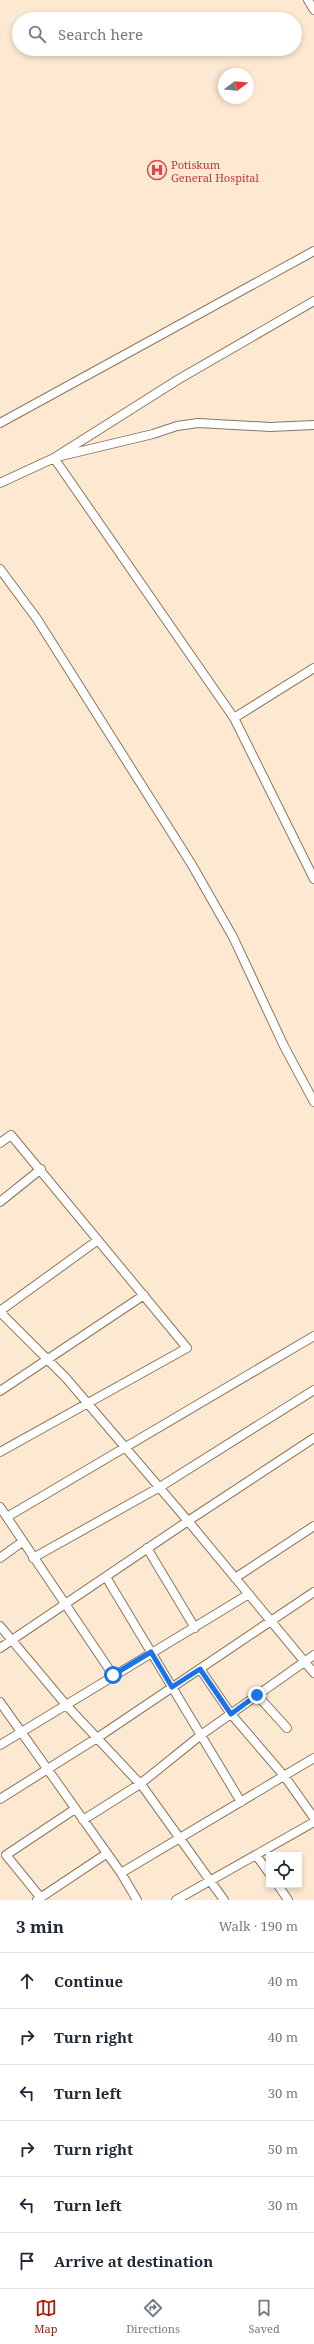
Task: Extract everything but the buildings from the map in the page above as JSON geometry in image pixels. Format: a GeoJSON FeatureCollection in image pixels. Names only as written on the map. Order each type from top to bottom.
{"type":"FeatureCollection","features":[{"type":"Feature","properties":{"kind":"street"},"geometry":{"type":"LineString","coordinates":[[308,0],[314,10]]}},
{"type":"Feature","properties":{"kind":"street"},"geometry":{"type":"LineString","coordinates":[[0,423],[314,251]]}},
{"type":"Feature","properties":{"kind":"street"},"geometry":{"type":"LineString","coordinates":[[0,483],[54,458],[179,379],[314,301]]}},
{"type":"Feature","properties":{"kind":"street"},"geometry":{"type":"LineString","coordinates":[[54,458],[153,434],[177,426],[198,423],[270,427],[314,425]]}},
{"type":"Feature","properties":{"kind":"street"},"geometry":{"type":"LineString","coordinates":[[54,458],[234,718],[314,878]]}},
{"type":"Feature","properties":{"kind":"street"},"geometry":{"type":"LineString","coordinates":[[0,569],[37,619],[192,865],[233,937],[284,1046],[314,1102]]}},
{"type":"Feature","properties":{"kind":"street"},"geometry":{"type":"LineString","coordinates":[[234,718],[314,668]]}},
{"type":"Feature","properties":{"kind":"street"},"geometry":{"type":"LineString","coordinates":[[0,1143],[11,1135],[41,1169],[187,1348],[0,1452]]}},
{"type":"Feature","properties":{"kind":"street"},"geometry":{"type":"LineString","coordinates":[[0,1202],[41,1169]]}},
{"type":"Feature","properties":{"kind":"street"},"geometry":{"type":"LineString","coordinates":[[98,1240],[0,1311],[88,1402],[314,1673]]}},
{"type":"Feature","properties":{"kind":"street"},"geometry":{"type":"LineString","coordinates":[[0,1391],[144,1295]]}},
{"type":"Feature","properties":{"kind":"street"},"geometry":{"type":"LineString","coordinates":[[7,1517],[314,1336]]}},
{"type":"Feature","properties":{"kind":"street"},"geometry":{"type":"LineString","coordinates":[[33,1558],[160,1487],[314,1390]]}},
{"type":"Feature","properties":{"kind":"street"},"geometry":{"type":"LineString","coordinates":[[0,1648],[147,1548],[314,1438]]}},
{"type":"Feature","properties":{"kind":"street"},"geometry":{"type":"LineString","coordinates":[[0,1507],[64,1605],[113,1675]]}},
{"type":"Feature","properties":{"kind":"street"},"geometry":{"type":"LineString","coordinates":[[235,1578],[314,1526]]}},
{"type":"Feature","properties":{"kind":"street"},"geometry":{"type":"LineString","coordinates":[[0,1558],[22,1542]]}},
{"type":"Feature","properties":{"kind":"street"},"geometry":{"type":"LineString","coordinates":[[147,1548],[196,1628]]}},
{"type":"Feature","properties":{"kind":"street"},"geometry":{"type":"LineString","coordinates":[[106,1577],[241,1802]]}},
{"type":"Feature","properties":{"kind":"street"},"geometry":{"type":"LineString","coordinates":[[0,1799],[98,1738],[172,1687],[272,1622],[314,1592]]}},
{"type":"Feature","properties":{"kind":"street"},"geometry":{"type":"LineString","coordinates":[[0,1745],[67,1706],[113,1675],[151,1652],[196,1628],[249,1594]]}},
{"type":"Feature","properties":{"kind":"street"},"geometry":{"type":"LineString","coordinates":[[0,1626],[67,1706],[140,1784],[224,1900]]}},
{"type":"Feature","properties":{"kind":"street"},"geometry":{"type":"LineString","coordinates":[[83,1820],[140,1784],[201,1735],[314,1655]]}},
{"type":"Feature","properties":{"kind":"street"},"geometry":{"type":"LineString","coordinates":[[200,1669],[231,1714],[285,1777],[314,1818]]}},
{"type":"Feature","properties":{"kind":"street"},"geometry":{"type":"LineString","coordinates":[[257,1695],[287,1728]]}},
{"type":"Feature","properties":{"kind":"street"},"geometry":{"type":"LineString","coordinates":[[0,1702],[106,1854],[122,1873],[137,1900]]}},
{"type":"Feature","properties":{"kind":"street"},"geometry":{"type":"LineString","coordinates":[[122,1873],[285,1777],[314,1758]]}},
{"type":"Feature","properties":{"kind":"street"},"geometry":{"type":"LineString","coordinates":[[75,1809],[6,1855],[39,1899],[106,1854]]}},
{"type":"Feature","properties":{"kind":"street"},"geometry":{"type":"LineString","coordinates":[[176,1900],[314,1822]]}},
{"type":"Feature","properties":{"kind":"street"},"geometry":{"type":"LineString","coordinates":[[256,1855],[266,1869]]}},
{"type":"Feature","properties":{"kind":"street"},"geometry":{"type":"LineString","coordinates":[[280,1888],[288,1900]]}},
{"type":"Feature","properties":{"kind":"place","name":"Potiskum General Hospital"},"geometry":{"type":"Point","coordinates":[157,170]}},
{"type":"Feature","properties":{"kind":"route"},"geometry":{"type":"LineString","coordinates":[[113,1675],[151,1652],[172,1687],[200,1669],[231,1714],[257,1695]]}}]}
